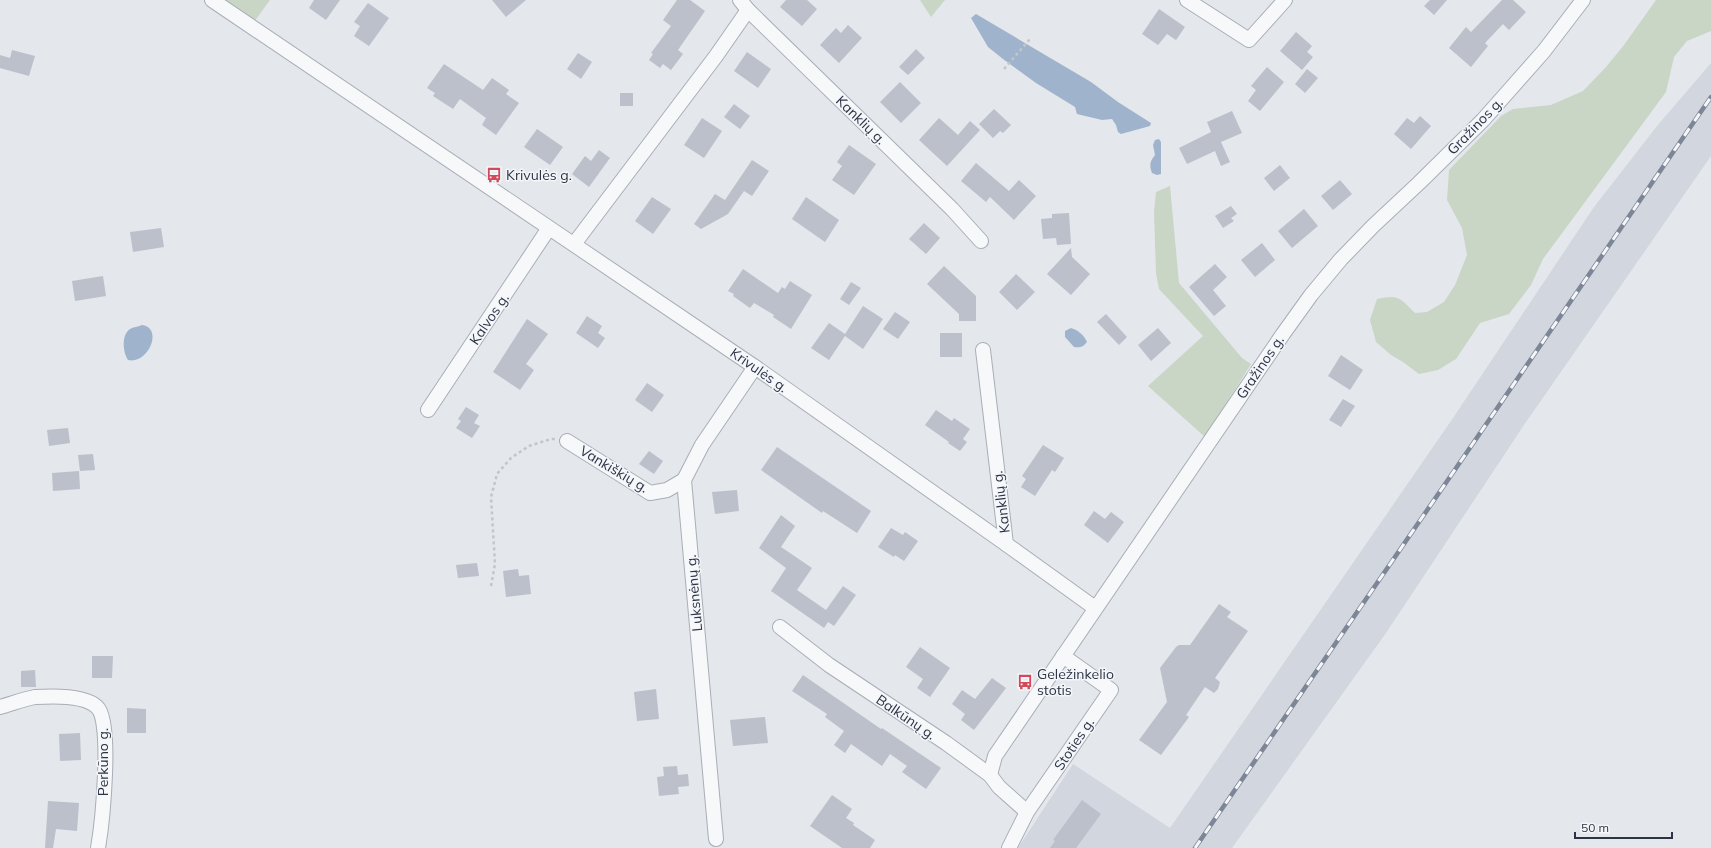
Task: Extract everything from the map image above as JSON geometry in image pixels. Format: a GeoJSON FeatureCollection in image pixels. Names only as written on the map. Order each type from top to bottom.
{"type":"FeatureCollection","features":[{"type":"Feature","properties":{"kind":"street","name":"Krivulės g."},"geometry":{"type":"LineString","coordinates":[[212,0],[755,367],[1006,544]]}},
{"type":"Feature","properties":{"kind":"street"},"geometry":{"type":"LineString","coordinates":[[1187,0],[1249,40],[1286,0]]}},
{"type":"Feature","properties":{"kind":"street","name":"Gražinos g."},"geometry":{"type":"LineString","coordinates":[[990,775],[995,756],[1278,340],[1311,295],[1340,259],[1482,120],[1544,51],[1583,0]]}},
{"type":"Feature","properties":{"kind":"street"},"geometry":{"type":"LineString","coordinates":[[574,244],[716,56],[744,5]]}},
{"type":"Feature","properties":{"kind":"street","name":"Kanklių g."},"geometry":{"type":"LineString","coordinates":[[744,5],[952,209],[981,241]]}},
{"type":"Feature","properties":{"kind":"street","name":"Kalvos g."},"geometry":{"type":"LineString","coordinates":[[428,410],[549,228]]}},
{"type":"Feature","properties":{"kind":"street","name":"Kanklių g."},"geometry":{"type":"LineString","coordinates":[[983,350],[1006,544],[1096,608]]}},
{"type":"Feature","properties":{"kind":"street"},"geometry":{"type":"LineString","coordinates":[[684,480],[702,445],[755,367]]}},
{"type":"Feature","properties":{"kind":"street","name":"Vankiškių g."},"geometry":{"type":"LineString","coordinates":[[567,441],[650,493],[667,490],[684,480]]}},
{"type":"Feature","properties":{"kind":"street","name":"Luksnėnų g."},"geometry":{"type":"LineString","coordinates":[[684,480],[716,839]]}},
{"type":"Feature","properties":{"kind":"street","name":"Balkūnų g."},"geometry":{"type":"LineString","coordinates":[[780,626],[829,665],[946,743],[990,775],[999,787],[1027,812]]}},
{"type":"Feature","properties":{"kind":"street","name":"Stoties g."},"geometry":{"type":"LineString","coordinates":[[1009,848],[1027,812],[1111,690],[1063,656]]}},
{"type":"Feature","properties":{"kind":"street","name":"Perkūno g."},"geometry":{"type":"LineString","coordinates":[[0,707],[34,697],[67,697],[86,701],[97,707],[103,716],[105,735],[103,822],[98,848]]}},
{"type":"Feature","properties":{"kind":"path"},"geometry":{"type":"LineString","coordinates":[[1004,70],[1030,39]]}},
{"type":"Feature","properties":{"kind":"path"},"geometry":{"type":"LineString","coordinates":[[491,586],[495,564],[491,497],[497,474],[511,458],[529,446],[551,439],[567,441]]}},
{"type":"Feature","properties":{"kind":"shaded area"},"geometry":{"type":"Polygon","coordinates":[[[1711,63],[1711,156],[1524,425],[1386,633],[1232,848],[1018,848],[1073,764],[1170,828],[1453,418],[1594,207],[1657,126],[1711,63]]]}},
{"type":"Feature","properties":{"kind":"green space"},"geometry":{"type":"Polygon","coordinates":[[[223,0],[270,0],[254,22],[223,0]]]}},
{"type":"Feature","properties":{"kind":"green space"},"geometry":{"type":"Polygon","coordinates":[[[920,0],[945,0],[931,17],[920,0]]]}},
{"type":"Feature","properties":{"kind":"green space"},"geometry":{"type":"Polygon","coordinates":[[[1656,0],[1711,0],[1711,31],[1687,41],[1674,57],[1666,92],[1543,259],[1531,285],[1509,314],[1480,323],[1456,359],[1438,370],[1419,374],[1391,355],[1376,342],[1370,320],[1377,299],[1390,297],[1399,298],[1415,313],[1427,312],[1444,302],[1455,285],[1467,255],[1462,228],[1447,200],[1449,170],[1501,116],[1513,109],[1551,105],[1583,91],[1606,67],[1624,45],[1656,0]]]}},
{"type":"Feature","properties":{"kind":"green space"},"geometry":{"type":"Polygon","coordinates":[[[1170,186],[1179,283],[1242,358],[1251,364],[1205,437],[1148,386],[1203,336],[1159,289],[1156,273],[1154,212],[1156,192],[1170,186]]]}},
{"type":"Feature","properties":{"kind":"water"},"geometry":{"type":"Polygon","coordinates":[[[976,14],[1091,82],[1118,102],[1151,123],[1150,126],[1121,134],[1118,132],[1112,119],[1102,120],[1077,114],[1075,107],[1036,83],[988,47],[971,18],[976,14]]]}},
{"type":"Feature","properties":{"kind":"water"},"geometry":{"type":"Polygon","coordinates":[[[1159,139],[1161,142],[1161,174],[1157,175],[1152,173],[1150,165],[1155,155],[1153,145],[1155,140],[1159,139]]]}},
{"type":"Feature","properties":{"kind":"water"},"geometry":{"type":"Polygon","coordinates":[[[142,325],[149,328],[152,332],[153,339],[151,346],[142,357],[135,360],[128,360],[124,348],[125,335],[130,329],[142,325]]]}},
{"type":"Feature","properties":{"kind":"water"},"geometry":{"type":"Polygon","coordinates":[[[1071,328],[1076,330],[1086,339],[1087,342],[1083,346],[1074,347],[1065,337],[1065,331],[1071,328]]]}},
{"type":"Feature","properties":{"kind":"building"},"geometry":{"type":"Polygon","coordinates":[[[314,0],[340,0],[326,20],[309,8],[314,0]]]}},
{"type":"Feature","properties":{"kind":"building"},"geometry":{"type":"Polygon","coordinates":[[[492,0],[526,0],[506,17],[492,0]]]}},
{"type":"Feature","properties":{"kind":"building"},"geometry":{"type":"Polygon","coordinates":[[[677,0],[690,0],[705,11],[678,50],[683,54],[671,70],[663,64],[660,68],[649,60],[653,54],[651,53],[671,26],[663,20],[677,0]]]}},
{"type":"Feature","properties":{"kind":"building"},"geometry":{"type":"Polygon","coordinates":[[[786,0],[807,0],[817,9],[802,26],[780,7],[786,0]]]}},
{"type":"Feature","properties":{"kind":"building"},"geometry":{"type":"Polygon","coordinates":[[[1430,0],[1447,0],[1434,15],[1424,6],[1430,0]]]}},
{"type":"Feature","properties":{"kind":"building"},"geometry":{"type":"Polygon","coordinates":[[[1502,0],[1513,0],[1526,12],[1509,30],[1503,24],[1485,43],[1488,46],[1471,67],[1449,48],[1466,27],[1471,32],[1502,0]]]}},
{"type":"Feature","properties":{"kind":"building"},"geometry":{"type":"Polygon","coordinates":[[[368,3],[389,18],[369,46],[354,36],[360,26],[354,22],[368,3]]]}},
{"type":"Feature","properties":{"kind":"building"},"geometry":{"type":"Polygon","coordinates":[[[1159,9],[1185,27],[1176,40],[1167,34],[1158,45],[1142,34],[1159,9]]]}},
{"type":"Feature","properties":{"kind":"building"},"geometry":{"type":"Polygon","coordinates":[[[848,25],[862,38],[839,63],[820,45],[836,28],[841,33],[848,25]]]}},
{"type":"Feature","properties":{"kind":"building"},"geometry":{"type":"Polygon","coordinates":[[[1296,32],[1312,46],[1307,52],[1313,57],[1302,70],[1280,51],[1296,32]]]}},
{"type":"Feature","properties":{"kind":"building"},"geometry":{"type":"Polygon","coordinates":[[[916,49],[925,58],[908,75],[899,67],[916,49]]]}},
{"type":"Feature","properties":{"kind":"building"},"geometry":{"type":"Polygon","coordinates":[[[12,50],[35,56],[29,76],[0,68],[0,55],[10,58],[12,50]]]}},
{"type":"Feature","properties":{"kind":"building"},"geometry":{"type":"Polygon","coordinates":[[[747,52],[771,69],[758,88],[734,71],[747,52]]]}},
{"type":"Feature","properties":{"kind":"building"},"geometry":{"type":"Polygon","coordinates":[[[578,53],[592,62],[581,79],[567,69],[578,53]]]}},
{"type":"Feature","properties":{"kind":"building"},"geometry":{"type":"Polygon","coordinates":[[[444,64],[483,90],[492,78],[509,90],[506,94],[519,103],[496,135],[482,125],[486,118],[460,99],[453,109],[433,96],[435,93],[427,88],[444,64]]]}},
{"type":"Feature","properties":{"kind":"building"},"geometry":{"type":"Polygon","coordinates":[[[1267,67],[1284,82],[1260,111],[1248,101],[1256,90],[1251,86],[1267,67]]]}},
{"type":"Feature","properties":{"kind":"building"},"geometry":{"type":"Polygon","coordinates":[[[1307,69],[1318,78],[1305,93],[1295,84],[1307,69]]]}},
{"type":"Feature","properties":{"kind":"building"},"geometry":{"type":"Polygon","coordinates":[[[900,82],[921,103],[901,123],[880,102],[900,82]]]}},
{"type":"Feature","properties":{"kind":"building"},"geometry":{"type":"Polygon","coordinates":[[[620,93],[633,93],[633,106],[620,106],[620,93]]]}},
{"type":"Feature","properties":{"kind":"building"},"geometry":{"type":"Polygon","coordinates":[[[734,104],[750,116],[740,129],[724,117],[734,104]]]}},
{"type":"Feature","properties":{"kind":"building"},"geometry":{"type":"Polygon","coordinates":[[[994,109],[1011,125],[1003,133],[1000,131],[993,138],[979,124],[994,109]]]}},
{"type":"Feature","properties":{"kind":"building"},"geometry":{"type":"Polygon","coordinates":[[[1232,111],[1242,133],[1221,142],[1230,162],[1221,166],[1215,151],[1187,164],[1179,148],[1211,132],[1207,122],[1232,111]]]}},
{"type":"Feature","properties":{"kind":"building"},"geometry":{"type":"Polygon","coordinates":[[[1420,116],[1431,126],[1411,149],[1394,134],[1407,118],[1414,123],[1420,116]]]}},
{"type":"Feature","properties":{"kind":"building"},"geometry":{"type":"Polygon","coordinates":[[[702,118],[722,131],[704,158],[684,145],[702,118]]]}},
{"type":"Feature","properties":{"kind":"building"},"geometry":{"type":"Polygon","coordinates":[[[939,118],[958,135],[970,121],[980,130],[947,166],[919,140],[939,118]]]}},
{"type":"Feature","properties":{"kind":"building"},"geometry":{"type":"Polygon","coordinates":[[[537,129],[563,147],[550,165],[524,147],[537,129]]]}},
{"type":"Feature","properties":{"kind":"building"},"geometry":{"type":"Polygon","coordinates":[[[849,145],[876,164],[854,195],[832,180],[842,166],[837,162],[849,145]]]}},
{"type":"Feature","properties":{"kind":"building"},"geometry":{"type":"Polygon","coordinates":[[[599,150],[610,158],[589,187],[572,174],[585,156],[591,161],[599,150]]]}},
{"type":"Feature","properties":{"kind":"building"},"geometry":{"type":"Polygon","coordinates":[[[752,160],[769,171],[752,196],[744,191],[728,214],[701,229],[694,224],[715,194],[725,200],[752,160]]]}},
{"type":"Feature","properties":{"kind":"building"},"geometry":{"type":"Polygon","coordinates":[[[976,163],[1009,191],[1019,180],[1036,196],[1014,220],[990,197],[986,202],[961,181],[976,163]]]}},
{"type":"Feature","properties":{"kind":"building"},"geometry":{"type":"Polygon","coordinates":[[[1280,165],[1290,178],[1274,191],[1264,178],[1280,165]]]}},
{"type":"Feature","properties":{"kind":"building"},"geometry":{"type":"Polygon","coordinates":[[[1340,180],[1352,194],[1333,210],[1321,196],[1340,180]]]}},
{"type":"Feature","properties":{"kind":"building"},"geometry":{"type":"Polygon","coordinates":[[[652,197],[671,209],[653,234],[635,221],[652,197]]]}},
{"type":"Feature","properties":{"kind":"building"},"geometry":{"type":"Polygon","coordinates":[[[806,197],[839,220],[825,242],[792,219],[806,197]]]}},
{"type":"Feature","properties":{"kind":"building"},"geometry":{"type":"Polygon","coordinates":[[[1231,206],[1237,214],[1231,218],[1234,221],[1223,228],[1215,216],[1231,206]]]}},
{"type":"Feature","properties":{"kind":"building"},"geometry":{"type":"Polygon","coordinates":[[[1304,209],[1318,226],[1292,248],[1278,231],[1304,209]]]}},
{"type":"Feature","properties":{"kind":"building"},"geometry":{"type":"Polygon","coordinates":[[[1069,213],[1071,244],[1057,245],[1056,238],[1043,239],[1041,219],[1052,218],[1052,214],[1069,213]]]}},
{"type":"Feature","properties":{"kind":"building"},"geometry":{"type":"Polygon","coordinates":[[[924,223],[940,238],[926,254],[909,239],[924,223]]]}},
{"type":"Feature","properties":{"kind":"building"},"geometry":{"type":"Polygon","coordinates":[[[161,228],[164,247],[133,252],[130,232],[161,228]]]}},
{"type":"Feature","properties":{"kind":"building"},"geometry":{"type":"Polygon","coordinates":[[[1262,243],[1275,260],[1255,277],[1241,260],[1262,243]]]}},
{"type":"Feature","properties":{"kind":"building"},"geometry":{"type":"Polygon","coordinates":[[[1071,248],[1072,257],[1090,274],[1071,295],[1047,274],[1071,248]]]}},
{"type":"Feature","properties":{"kind":"building"},"geometry":{"type":"Polygon","coordinates":[[[1215,264],[1227,277],[1213,290],[1226,306],[1214,316],[1189,287],[1215,264]]]}},
{"type":"Feature","properties":{"kind":"building"},"geometry":{"type":"Polygon","coordinates":[[[944,266],[976,296],[976,321],[959,321],[959,314],[927,284],[944,266]]]}},
{"type":"Feature","properties":{"kind":"building"},"geometry":{"type":"Polygon","coordinates":[[[743,269],[778,293],[782,287],[785,289],[790,281],[812,295],[791,329],[773,317],[774,315],[754,303],[750,308],[733,296],[734,294],[728,291],[743,269]]]}},
{"type":"Feature","properties":{"kind":"building"},"geometry":{"type":"Polygon","coordinates":[[[1016,274],[1035,292],[1017,310],[999,292],[1016,274]]]}},
{"type":"Feature","properties":{"kind":"building"},"geometry":{"type":"Polygon","coordinates":[[[103,276],[106,296],[75,301],[72,281],[103,276]]]}},
{"type":"Feature","properties":{"kind":"building"},"geometry":{"type":"Polygon","coordinates":[[[851,282],[861,288],[849,305],[840,299],[851,282]]]}},
{"type":"Feature","properties":{"kind":"building"},"geometry":{"type":"Polygon","coordinates":[[[863,306],[883,319],[863,349],[845,336],[829,360],[811,348],[829,323],[845,334],[863,306]]]}},
{"type":"Feature","properties":{"kind":"building"},"geometry":{"type":"Polygon","coordinates":[[[895,312],[910,322],[898,339],[883,329],[895,312]]]}},
{"type":"Feature","properties":{"kind":"building"},"geometry":{"type":"Polygon","coordinates":[[[1106,314],[1127,337],[1119,345],[1097,322],[1106,314]]]}},
{"type":"Feature","properties":{"kind":"building"},"geometry":{"type":"Polygon","coordinates":[[[587,316],[602,326],[598,333],[605,338],[598,348],[576,333],[587,316]]]}},
{"type":"Feature","properties":{"kind":"building"},"geometry":{"type":"Polygon","coordinates":[[[527,319],[548,334],[526,364],[534,370],[520,390],[493,372],[527,319]]]}},
{"type":"Feature","properties":{"kind":"building"},"geometry":{"type":"Polygon","coordinates":[[[1158,328],[1171,343],[1151,361],[1138,345],[1158,328]]]}},
{"type":"Feature","properties":{"kind":"building"},"geometry":{"type":"Polygon","coordinates":[[[940,333],[962,333],[962,357],[940,357],[940,333]]]}},
{"type":"Feature","properties":{"kind":"building"},"geometry":{"type":"Polygon","coordinates":[[[1341,355],[1363,370],[1350,390],[1328,376],[1341,355]]]}},
{"type":"Feature","properties":{"kind":"building"},"geometry":{"type":"Polygon","coordinates":[[[647,383],[664,395],[652,412],[635,400],[647,383]]]}},
{"type":"Feature","properties":{"kind":"building"},"geometry":{"type":"Polygon","coordinates":[[[1343,399],[1355,406],[1341,427],[1329,420],[1343,399]]]}},
{"type":"Feature","properties":{"kind":"building"},"geometry":{"type":"Polygon","coordinates":[[[466,407],[479,415],[474,423],[480,426],[472,438],[456,428],[461,421],[458,419],[466,407]]]}},
{"type":"Feature","properties":{"kind":"building"},"geometry":{"type":"Polygon","coordinates":[[[936,410],[952,421],[954,418],[970,429],[963,439],[967,442],[960,451],[925,425],[936,410]]]}},
{"type":"Feature","properties":{"kind":"building"},"geometry":{"type":"Polygon","coordinates":[[[68,428],[70,443],[49,446],[47,430],[68,428]]]}},
{"type":"Feature","properties":{"kind":"building"},"geometry":{"type":"Polygon","coordinates":[[[1043,445],[1064,458],[1055,472],[1052,470],[1035,496],[1021,487],[1026,479],[1022,476],[1043,445]]]}},
{"type":"Feature","properties":{"kind":"building"},"geometry":{"type":"Polygon","coordinates":[[[777,447],[871,511],[857,533],[823,511],[822,513],[761,470],[777,447]]]}},
{"type":"Feature","properties":{"kind":"building"},"geometry":{"type":"Polygon","coordinates":[[[649,451],[663,461],[654,474],[639,464],[649,451]]]}},
{"type":"Feature","properties":{"kind":"building"},"geometry":{"type":"Polygon","coordinates":[[[93,454],[95,470],[80,471],[78,455],[93,454]]]}},
{"type":"Feature","properties":{"kind":"building"},"geometry":{"type":"Polygon","coordinates":[[[79,471],[80,489],[53,491],[52,473],[79,471]]]}},
{"type":"Feature","properties":{"kind":"building"},"geometry":{"type":"Polygon","coordinates":[[[737,490],[739,511],[715,514],[712,492],[737,490]]]}},
{"type":"Feature","properties":{"kind":"building"},"geometry":{"type":"Polygon","coordinates":[[[1094,511],[1105,519],[1111,512],[1124,522],[1108,543],[1084,525],[1094,511]]]}},
{"type":"Feature","properties":{"kind":"building"},"geometry":{"type":"Polygon","coordinates":[[[781,515],[795,526],[781,547],[812,568],[797,590],[826,610],[843,586],[856,595],[834,626],[828,622],[824,628],[771,591],[786,568],[759,548],[781,515]]]}},
{"type":"Feature","properties":{"kind":"building"},"geometry":{"type":"Polygon","coordinates":[[[891,528],[903,535],[905,532],[918,541],[904,561],[895,555],[894,557],[878,547],[891,528]]]}},
{"type":"Feature","properties":{"kind":"building"},"geometry":{"type":"Polygon","coordinates":[[[477,563],[479,576],[458,578],[456,565],[477,563]]]}},
{"type":"Feature","properties":{"kind":"building"},"geometry":{"type":"Polygon","coordinates":[[[518,569],[519,576],[529,575],[531,594],[506,597],[503,571],[518,569]]]}},
{"type":"Feature","properties":{"kind":"building"},"geometry":{"type":"Polygon","coordinates":[[[1219,604],[1231,612],[1227,617],[1248,631],[1215,678],[1220,682],[1218,689],[1214,693],[1205,687],[1186,715],[1189,717],[1161,755],[1139,740],[1167,702],[1160,668],[1176,647],[1179,645],[1190,645],[1219,604]]]}},
{"type":"Feature","properties":{"kind":"building"},"geometry":{"type":"Polygon","coordinates":[[[920,647],[950,668],[930,697],[917,688],[923,679],[906,667],[920,647]]]}},
{"type":"Feature","properties":{"kind":"building"},"geometry":{"type":"Polygon","coordinates":[[[92,656],[113,656],[112,678],[92,678],[92,656]]]}},
{"type":"Feature","properties":{"kind":"building"},"geometry":{"type":"Polygon","coordinates":[[[35,670],[36,687],[21,687],[21,671],[35,670]]]}},
{"type":"Feature","properties":{"kind":"building"},"geometry":{"type":"Polygon","coordinates":[[[803,675],[941,768],[926,789],[902,772],[907,766],[890,754],[882,766],[851,744],[845,753],[834,745],[844,731],[825,717],[827,714],[792,691],[803,675]]]}},
{"type":"Feature","properties":{"kind":"building"},"geometry":{"type":"Polygon","coordinates":[[[992,678],[1006,688],[974,730],[961,720],[965,714],[952,704],[962,690],[975,699],[992,678]]]}},
{"type":"Feature","properties":{"kind":"building"},"geometry":{"type":"Polygon","coordinates":[[[656,689],[659,719],[637,721],[634,692],[656,689]]]}},
{"type":"Feature","properties":{"kind":"building"},"geometry":{"type":"Polygon","coordinates":[[[127,708],[146,709],[146,733],[127,733],[127,708]]]}},
{"type":"Feature","properties":{"kind":"building"},"geometry":{"type":"Polygon","coordinates":[[[765,717],[768,743],[733,746],[730,720],[765,717]]]}},
{"type":"Feature","properties":{"kind":"building"},"geometry":{"type":"Polygon","coordinates":[[[80,733],[81,760],[60,761],[59,734],[80,733]]]}},
{"type":"Feature","properties":{"kind":"building"},"geometry":{"type":"Polygon","coordinates":[[[677,766],[678,775],[688,774],[689,786],[678,787],[679,794],[659,796],[657,777],[664,776],[663,767],[677,766]]]}},
{"type":"Feature","properties":{"kind":"building"},"geometry":{"type":"Polygon","coordinates":[[[832,795],[852,809],[846,818],[854,823],[853,825],[875,840],[870,848],[842,848],[810,826],[832,795]]]}},
{"type":"Feature","properties":{"kind":"building"},"geometry":{"type":"Polygon","coordinates":[[[1082,800],[1101,814],[1076,848],[1050,848],[1055,841],[1053,840],[1082,800]]]}},
{"type":"Feature","properties":{"kind":"building"},"geometry":{"type":"Polygon","coordinates":[[[48,801],[79,803],[77,831],[56,829],[53,848],[45,848],[48,801]]]}},
{"type":"Feature","properties":{"kind":"railway"},"geometry":{"type":"LineString","coordinates":[[1195,848],[1711,97]]}},
{"type":"Feature","properties":{"kind":"place","name":"Krivulės g."},"geometry":{"type":"Point","coordinates":[494,175]}},
{"type":"Feature","properties":{"kind":"place","name":"Geležinkelio stotis"},"geometry":{"type":"Point","coordinates":[1025,682]}}]}
